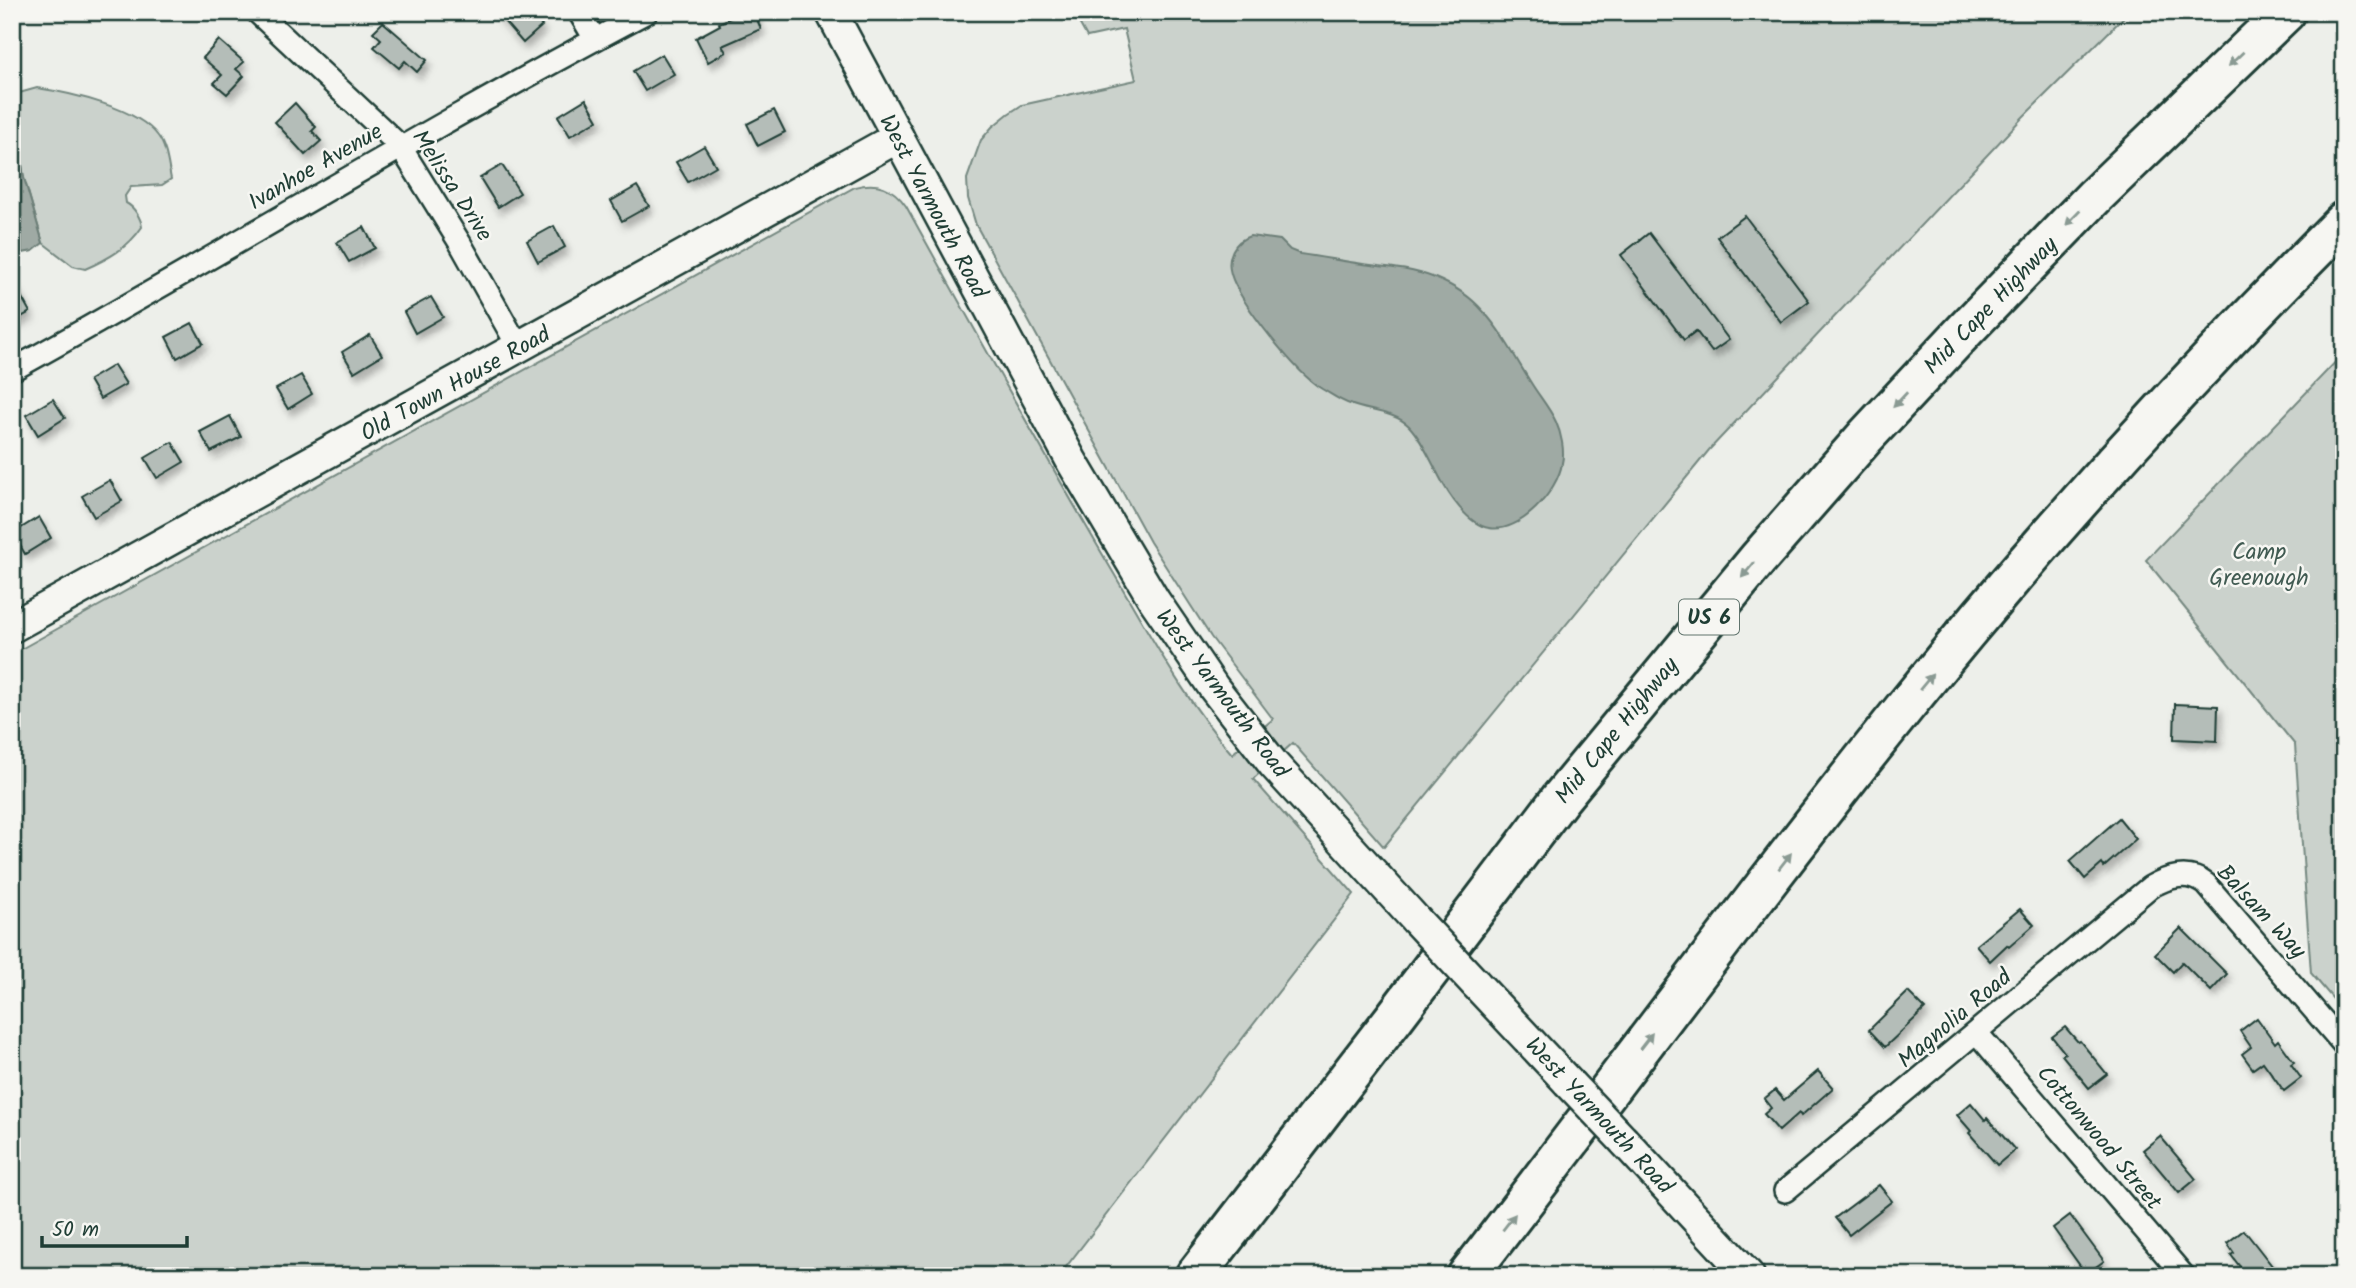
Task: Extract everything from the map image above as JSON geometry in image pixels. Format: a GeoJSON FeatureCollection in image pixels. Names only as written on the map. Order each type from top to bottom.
{"type":"FeatureCollection","features":[{"type":"Feature","properties":{"kind":"highway","name":"Mid Cape Highway"},"geometry":{"type":"LineString","coordinates":[[1195,1276],[1560,799],[1758,559],[1866,436],[1966,329],[2094,197],[2286,12]]}},
{"type":"Feature","properties":{"kind":"highway"},"geometry":{"type":"LineString","coordinates":[[1467,1276],[1737,921],[1981,615],[2105,472],[2231,334],[2262,306],[2344,221]]}},
{"type":"Feature","properties":{"kind":"main road","name":"West Yarmouth Road"},"geometry":{"type":"LineString","coordinates":[[831,12],[1072,462],[1124,553],[1183,645],[1275,765],[1749,1276]]}},
{"type":"Feature","properties":{"kind":"main road","name":"Old Town House Road"},"geometry":{"type":"LineString","coordinates":[[12,627],[898,137]]}},
{"type":"Feature","properties":{"kind":"street","name":"Melissa Drive"},"geometry":{"type":"LineString","coordinates":[[257,12],[400,146],[460,243],[519,348]]}},
{"type":"Feature","properties":{"kind":"street"},"geometry":{"type":"LineString","coordinates":[[579,12],[595,39]]}},
{"type":"Feature","properties":{"kind":"street","name":"Ivanhoe Avenue"},"geometry":{"type":"LineString","coordinates":[[12,370],[141,299],[400,146],[647,12]]}},
{"type":"Feature","properties":{"kind":"street","name":"Balsam Way"},"geometry":{"type":"LineString","coordinates":[[2156,884],[2182,875],[2197,877],[2206,884],[2344,1045]]}},
{"type":"Feature","properties":{"kind":"street","name":"Magnolia Road"},"geometry":{"type":"LineString","coordinates":[[1785,1191],[2156,884]]}},
{"type":"Feature","properties":{"kind":"street","name":"Cottonwood Street"},"geometry":{"type":"LineString","coordinates":[[1977,1033],[2184,1276]]}},
{"type":"Feature","properties":{"kind":"green space"},"geometry":{"type":"Polygon","coordinates":[[[1073,12],[2129,12],[2023,117],[1709,450],[1384,847],[1293,743],[1253,779],[1354,894],[1059,1276],[12,1276],[12,654],[855,187],[884,187],[896,194],[906,206],[1138,615],[1167,664],[1214,733],[1232,754],[1273,719],[1211,637],[1150,542],[976,225],[968,198],[967,179],[981,140],[1008,114],[1022,105],[1136,80],[1124,29],[1087,37],[1073,12]]]}},
{"type":"Feature","properties":{"kind":"green space"},"geometry":{"type":"Polygon","coordinates":[[[37,88],[103,103],[135,117],[158,136],[165,151],[171,179],[162,185],[131,187],[125,196],[126,203],[137,213],[142,227],[117,252],[85,269],[73,266],[43,243],[24,178],[21,158],[12,143],[12,95],[37,88]]]}},
{"type":"Feature","properties":{"kind":"green space","name":"Camp Greenough"},"geometry":{"type":"Polygon","coordinates":[[[2344,353],[2344,1012],[2311,973],[2295,745],[2146,560],[2344,353]]]}},
{"type":"Feature","properties":{"kind":"shaded area"},"geometry":{"type":"Polygon","coordinates":[[[12,143],[21,158],[24,178],[43,243],[33,251],[12,255],[12,143]]]}},
{"type":"Feature","properties":{"kind":"shaded area"},"geometry":{"type":"Polygon","coordinates":[[[1250,236],[1280,240],[1290,250],[1300,254],[1426,275],[1454,288],[1478,306],[1503,338],[1551,412],[1559,431],[1563,453],[1559,474],[1536,508],[1513,524],[1501,528],[1481,526],[1466,515],[1453,500],[1422,443],[1409,426],[1396,417],[1357,407],[1339,399],[1298,369],[1245,302],[1231,274],[1233,250],[1244,238],[1250,236]]]}},
{"type":"Feature","properties":{"kind":"building"},"geometry":{"type":"Polygon","coordinates":[[[496,12],[530,12],[542,26],[523,43],[496,12]]]}},
{"type":"Feature","properties":{"kind":"building"},"geometry":{"type":"Polygon","coordinates":[[[743,12],[754,12],[761,29],[722,46],[726,52],[708,62],[696,38],[743,12]]]}},
{"type":"Feature","properties":{"kind":"building"},"geometry":{"type":"Polygon","coordinates":[[[383,22],[427,60],[417,72],[405,61],[399,68],[374,47],[381,39],[373,32],[383,22]]]}},
{"type":"Feature","properties":{"kind":"building"},"geometry":{"type":"Polygon","coordinates":[[[219,40],[244,62],[236,69],[244,76],[227,94],[214,83],[222,75],[203,58],[219,40]]]}},
{"type":"Feature","properties":{"kind":"building"},"geometry":{"type":"Polygon","coordinates":[[[662,54],[674,74],[645,91],[633,71],[662,54]]]}},
{"type":"Feature","properties":{"kind":"building"},"geometry":{"type":"Polygon","coordinates":[[[586,99],[598,120],[570,136],[558,116],[586,99]]]}},
{"type":"Feature","properties":{"kind":"building"},"geometry":{"type":"Polygon","coordinates":[[[295,103],[316,127],[312,131],[321,141],[305,155],[275,122],[295,103]]]}},
{"type":"Feature","properties":{"kind":"building"},"geometry":{"type":"Polygon","coordinates":[[[774,110],[785,132],[758,146],[747,124],[774,110]]]}},
{"type":"Feature","properties":{"kind":"building"},"geometry":{"type":"Polygon","coordinates":[[[704,146],[716,166],[688,182],[676,162],[704,146]]]}},
{"type":"Feature","properties":{"kind":"building"},"geometry":{"type":"Polygon","coordinates":[[[502,165],[520,193],[498,207],[480,178],[502,165]]]}},
{"type":"Feature","properties":{"kind":"building"},"geometry":{"type":"Polygon","coordinates":[[[637,186],[649,206],[622,221],[611,201],[637,186]]]}},
{"type":"Feature","properties":{"kind":"building"},"geometry":{"type":"Polygon","coordinates":[[[1745,216],[1809,301],[1781,322],[1717,237],[1745,216]]]}},
{"type":"Feature","properties":{"kind":"building"},"geometry":{"type":"Polygon","coordinates":[[[554,226],[565,247],[538,262],[527,241],[554,226]]]}},
{"type":"Feature","properties":{"kind":"building"},"geometry":{"type":"Polygon","coordinates":[[[364,227],[375,248],[349,262],[337,242],[364,227]]]}},
{"type":"Feature","properties":{"kind":"building"},"geometry":{"type":"Polygon","coordinates":[[[1649,233],[1729,340],[1712,352],[1696,331],[1684,340],[1621,255],[1649,233]]]}},
{"type":"Feature","properties":{"kind":"building"},"geometry":{"type":"Polygon","coordinates":[[[12,280],[30,312],[12,322],[12,280]]]}},
{"type":"Feature","properties":{"kind":"building"},"geometry":{"type":"Polygon","coordinates":[[[431,297],[443,317],[415,333],[404,312],[431,297]]]}},
{"type":"Feature","properties":{"kind":"building"},"geometry":{"type":"Polygon","coordinates":[[[192,323],[203,343],[177,358],[166,337],[192,323]]]}},
{"type":"Feature","properties":{"kind":"building"},"geometry":{"type":"Polygon","coordinates":[[[370,335],[382,355],[354,372],[342,352],[370,335]]]}},
{"type":"Feature","properties":{"kind":"building"},"geometry":{"type":"Polygon","coordinates":[[[114,365],[126,384],[100,399],[89,380],[114,365]]]}},
{"type":"Feature","properties":{"kind":"building"},"geometry":{"type":"Polygon","coordinates":[[[301,375],[312,394],[288,409],[276,389],[301,375]]]}},
{"type":"Feature","properties":{"kind":"building"},"geometry":{"type":"Polygon","coordinates":[[[53,399],[65,418],[38,435],[26,415],[53,399]]]}},
{"type":"Feature","properties":{"kind":"building"},"geometry":{"type":"Polygon","coordinates":[[[230,416],[241,437],[211,452],[200,432],[230,416]]]}},
{"type":"Feature","properties":{"kind":"building"},"geometry":{"type":"Polygon","coordinates":[[[172,442],[184,462],[157,478],[145,458],[172,442]]]}},
{"type":"Feature","properties":{"kind":"building"},"geometry":{"type":"Polygon","coordinates":[[[110,480],[122,501],[94,517],[82,496],[110,480]]]}},
{"type":"Feature","properties":{"kind":"building"},"geometry":{"type":"Polygon","coordinates":[[[39,517],[51,538],[25,554],[13,533],[39,517]]]}},
{"type":"Feature","properties":{"kind":"building"},"geometry":{"type":"Polygon","coordinates":[[[2175,704],[2218,706],[2217,741],[2174,739],[2175,704]]]}},
{"type":"Feature","properties":{"kind":"building"},"geometry":{"type":"Polygon","coordinates":[[[2119,818],[2136,839],[2104,867],[2102,864],[2085,879],[2070,861],[2119,818]]]}},
{"type":"Feature","properties":{"kind":"building"},"geometry":{"type":"Polygon","coordinates":[[[2020,909],[2034,925],[1990,961],[1976,945],[2020,909]]]}},
{"type":"Feature","properties":{"kind":"building"},"geometry":{"type":"Polygon","coordinates":[[[2181,928],[2227,974],[2211,991],[2182,962],[2173,972],[2155,954],[2181,928]]]}},
{"type":"Feature","properties":{"kind":"building"},"geometry":{"type":"Polygon","coordinates":[[[1908,992],[1925,1009],[1885,1047],[1869,1030],[1908,992]]]}},
{"type":"Feature","properties":{"kind":"building"},"geometry":{"type":"Polygon","coordinates":[[[2257,1018],[2275,1043],[2278,1040],[2294,1062],[2291,1064],[2301,1078],[2284,1091],[2263,1062],[2253,1069],[2242,1054],[2251,1047],[2240,1031],[2257,1018]]]}},
{"type":"Feature","properties":{"kind":"building"},"geometry":{"type":"Polygon","coordinates":[[[2065,1027],[2107,1074],[2089,1088],[2062,1055],[2065,1053],[2052,1037],[2065,1027]]]}},
{"type":"Feature","properties":{"kind":"building"},"geometry":{"type":"Polygon","coordinates":[[[1818,1071],[1833,1088],[1779,1131],[1764,1114],[1771,1108],[1764,1099],[1775,1090],[1784,1100],[1818,1071]]]}},
{"type":"Feature","properties":{"kind":"building"},"geometry":{"type":"Polygon","coordinates":[[[1971,1103],[2015,1150],[1997,1165],[1957,1115],[1971,1103]]]}},
{"type":"Feature","properties":{"kind":"building"},"geometry":{"type":"Polygon","coordinates":[[[2160,1136],[2196,1179],[2179,1193],[2143,1150],[2160,1136]]]}},
{"type":"Feature","properties":{"kind":"building"},"geometry":{"type":"Polygon","coordinates":[[[1879,1185],[1892,1201],[1849,1235],[1835,1218],[1879,1185]]]}},
{"type":"Feature","properties":{"kind":"building"},"geometry":{"type":"Polygon","coordinates":[[[2070,1215],[2104,1261],[2086,1274],[2053,1228],[2070,1215]]]}},
{"type":"Feature","properties":{"kind":"building"},"geometry":{"type":"Polygon","coordinates":[[[2244,1230],[2280,1276],[2247,1276],[2231,1255],[2234,1253],[2227,1243],[2244,1230]]]}}]}
